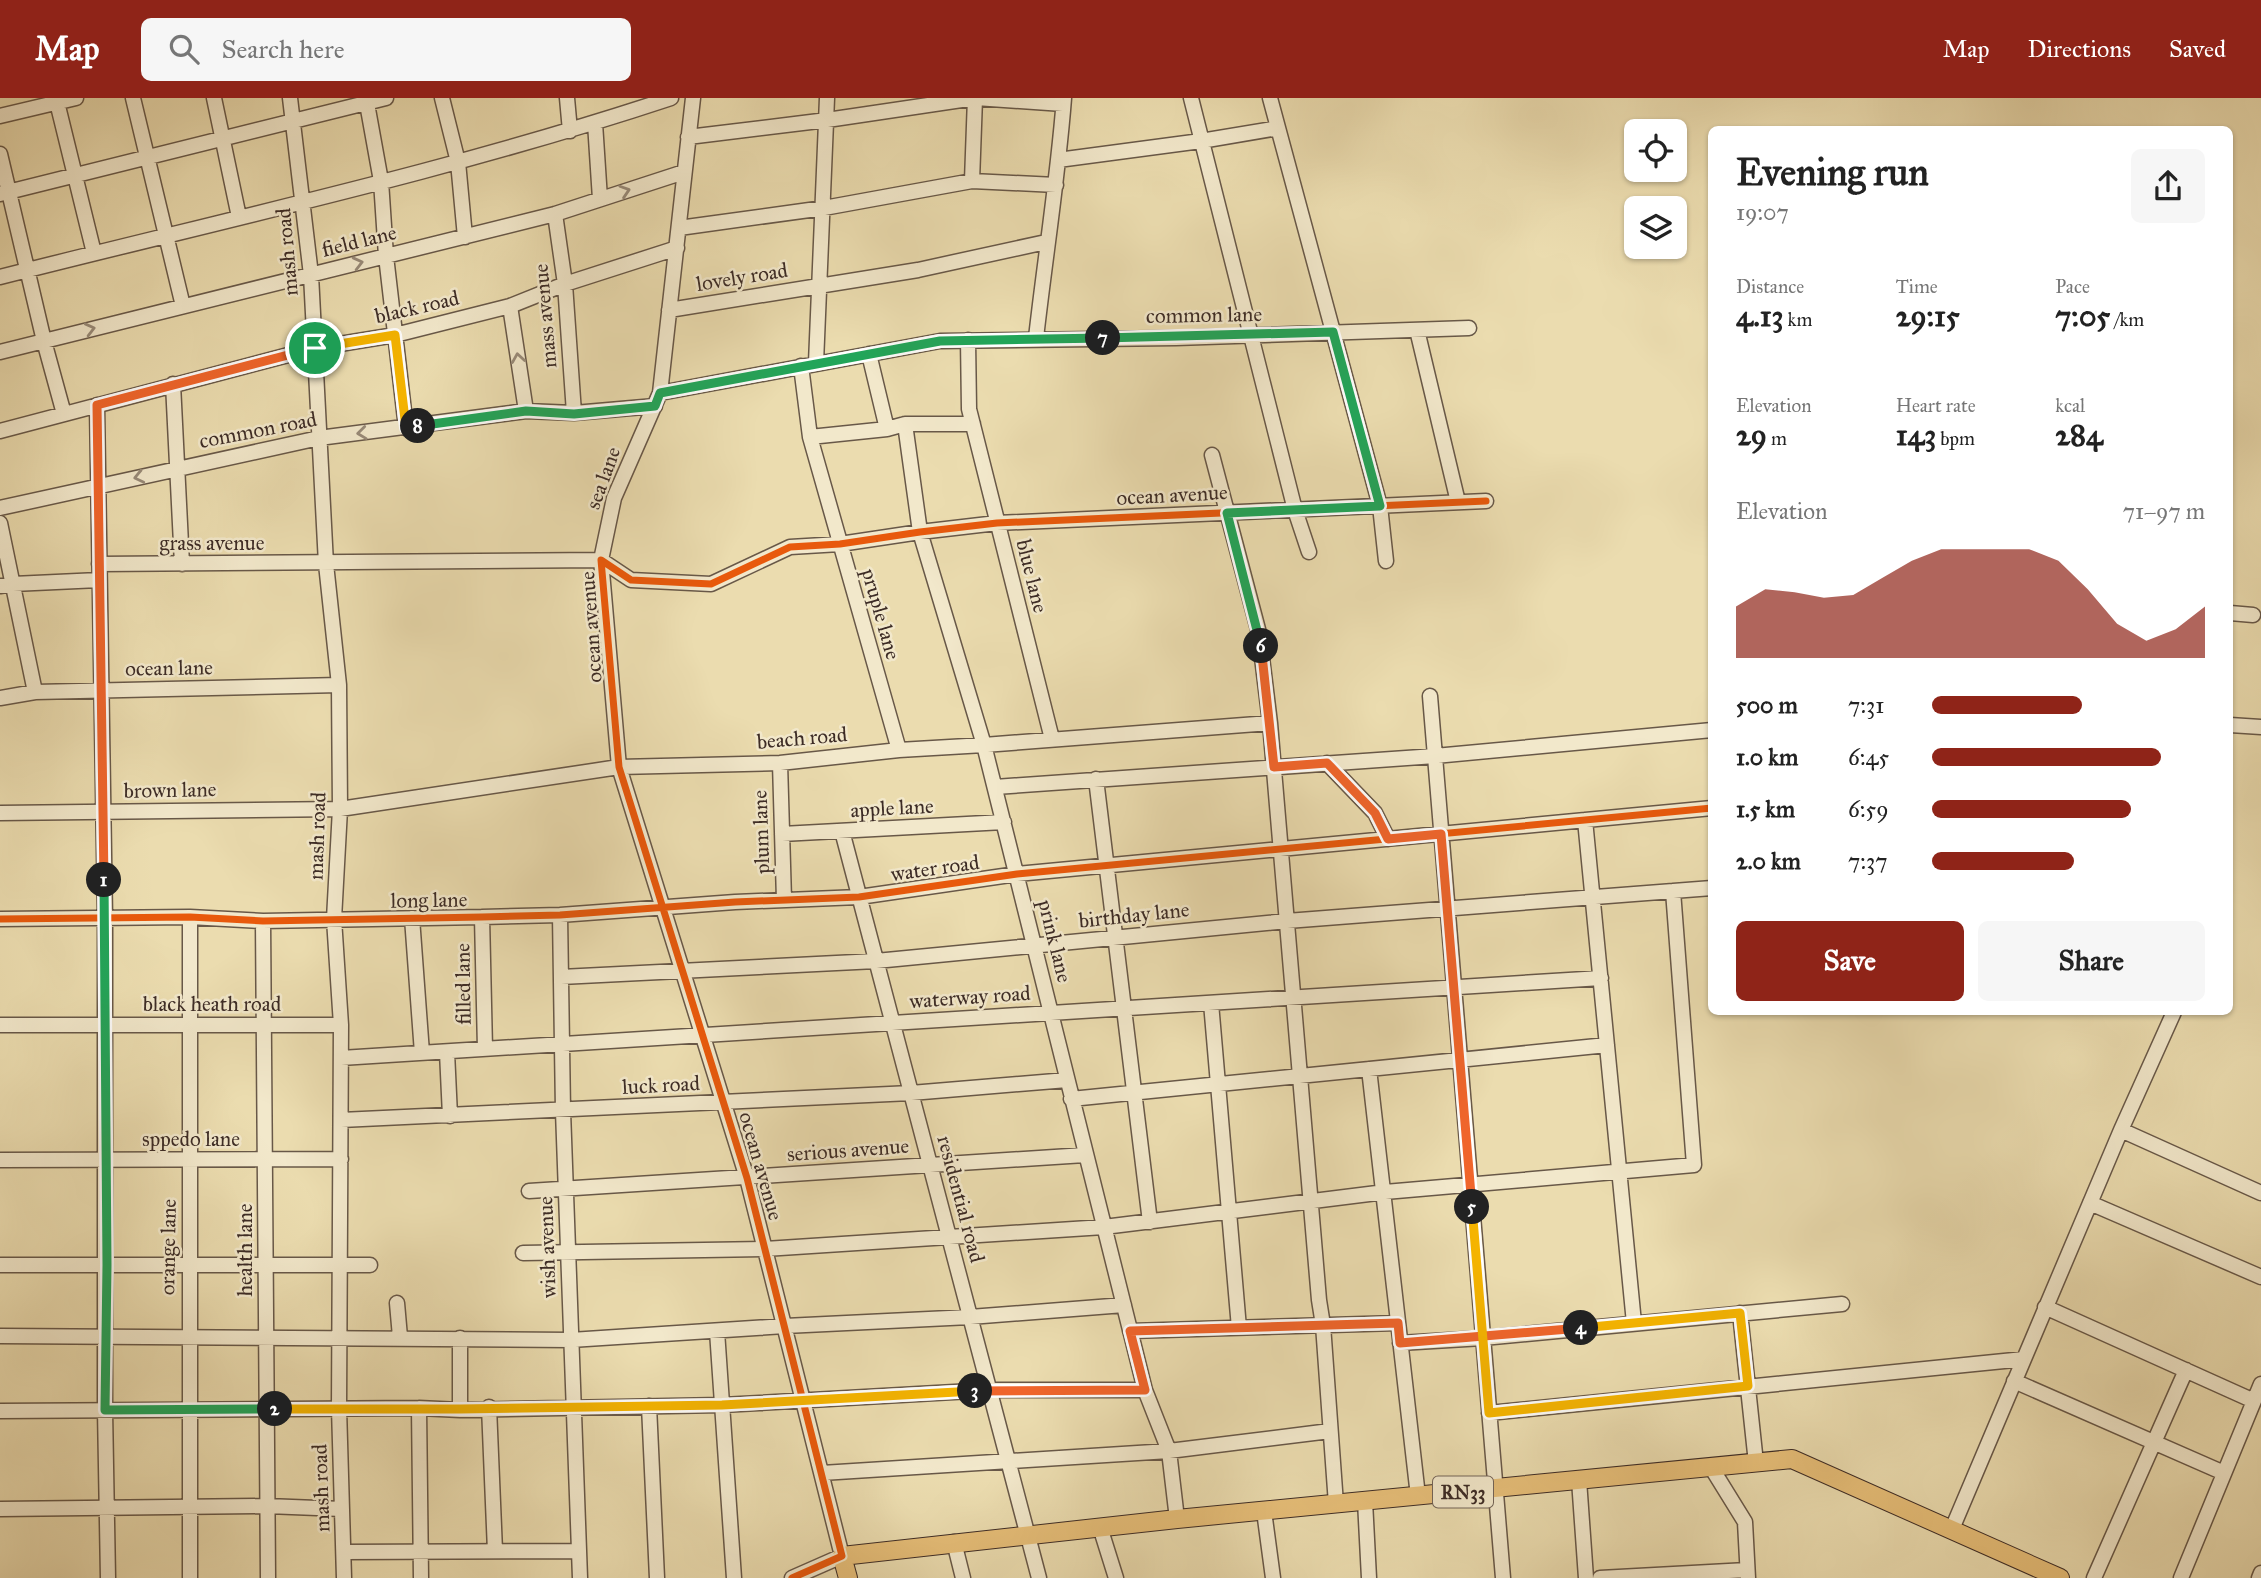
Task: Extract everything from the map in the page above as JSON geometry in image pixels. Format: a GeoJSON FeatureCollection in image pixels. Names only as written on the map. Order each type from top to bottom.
{"type":"FeatureCollection","features":[{"type":"Feature","properties":{"kind":"main road","name":"RN33"},"geometry":{"type":"LineString","coordinates":[[842,1556],[1177,1519],[1792,1459],[2060,1578]]}},
{"type":"Feature","properties":{"kind":"main road"},"geometry":{"type":"LineString","coordinates":[[842,1556],[848,1578]]}},
{"type":"Feature","properties":{"kind":"street"},"geometry":{"type":"LineString","coordinates":[[0,116],[57,100],[76,98]]}},
{"type":"Feature","properties":{"kind":"street"},"geometry":{"type":"LineString","coordinates":[[132,98],[183,306]]}},
{"type":"Feature","properties":{"kind":"street"},"geometry":{"type":"LineString","coordinates":[[215,98],[239,217]]}},
{"type":"Feature","properties":{"kind":"street","name":"mash road"},"geometry":{"type":"LineString","coordinates":[[290,98],[311,275],[326,564],[339,685],[340,809],[334,919],[341,1025],[340,1408],[344,1578]]}},
{"type":"Feature","properties":{"kind":"street"},"geometry":{"type":"LineString","coordinates":[[5,193],[367,100],[387,98]]}},
{"type":"Feature","properties":{"kind":"street"},"geometry":{"type":"LineString","coordinates":[[442,98],[458,162],[465,237]]}},
{"type":"Feature","properties":{"kind":"street"},"geometry":{"type":"LineString","coordinates":[[567,98],[570,131]]}},
{"type":"Feature","properties":{"kind":"street"},"geometry":{"type":"LineString","coordinates":[[0,277],[458,162],[570,131],[671,98]]}},
{"type":"Feature","properties":{"kind":"street","name":"sea lane"},"geometry":{"type":"LineString","coordinates":[[601,560],[614,498],[657,400],[693,98]]}},
{"type":"Feature","properties":{"kind":"street"},"geometry":{"type":"LineString","coordinates":[[816,363],[827,98]]}},
{"type":"Feature","properties":{"kind":"street"},"geometry":{"type":"LineString","coordinates":[[688,138],[975,98],[1064,101],[1036,338]]}},
{"type":"Feature","properties":{"kind":"street"},"geometry":{"type":"LineString","coordinates":[[972,181],[975,98]]}},
{"type":"Feature","properties":{"kind":"street"},"geometry":{"type":"LineString","coordinates":[[1191,98],[1295,510],[1309,552]]}},
{"type":"Feature","properties":{"kind":"street"},"geometry":{"type":"LineString","coordinates":[[1270,98],[1380,506],[1386,561]]}},
{"type":"Feature","properties":{"kind":"street"},"geometry":{"type":"LineString","coordinates":[[57,100],[94,253]]}},
{"type":"Feature","properties":{"kind":"street"},"geometry":{"type":"LineString","coordinates":[[367,100],[381,181],[386,256],[406,428]]}},
{"type":"Feature","properties":{"kind":"street"},"geometry":{"type":"LineString","coordinates":[[595,123],[600,199]]}},
{"type":"Feature","properties":{"kind":"street"},"geometry":{"type":"LineString","coordinates":[[1058,159],[1202,141],[1278,128]]}},
{"type":"Feature","properties":{"kind":"street"},"geometry":{"type":"LineString","coordinates":[[0,154],[5,193],[28,270],[64,414]]}},
{"type":"Feature","properties":{"kind":"street","name":"field lane"},"geometry":{"type":"LineString","coordinates":[[0,352],[555,214],[684,172]]}},
{"type":"Feature","properties":{"kind":"street"},"geometry":{"type":"LineString","coordinates":[[678,228],[824,208],[972,181],[1056,185]]}},
{"type":"Feature","properties":{"kind":"street","name":"mass avenue"},"geometry":{"type":"LineString","coordinates":[[555,214],[565,284],[574,414]]}},
{"type":"Feature","properties":{"kind":"street","name":"lovely road"},"geometry":{"type":"LineString","coordinates":[[669,310],[918,270],[1046,242]]}},
{"type":"Feature","properties":{"kind":"street","name":"black road"},"geometry":{"type":"LineString","coordinates":[[0,431],[315,348],[395,335],[510,306],[565,284],[677,248]]}},
{"type":"Feature","properties":{"kind":"street"},"geometry":{"type":"LineString","coordinates":[[510,306],[526,411]]}},
{"type":"Feature","properties":{"kind":"street","name":"common lane"},"geometry":{"type":"LineString","coordinates":[[657,400],[801,366],[940,341],[1469,328]]}},
{"type":"Feature","properties":{"kind":"street"},"geometry":{"type":"LineString","coordinates":[[1417,330],[1458,502]]}},
{"type":"Feature","properties":{"kind":"street","name":"blue lane"},"geometry":{"type":"LineString","coordinates":[[968,340],[969,410],[1052,739]]}},
{"type":"Feature","properties":{"kind":"street"},"geometry":{"type":"LineString","coordinates":[[869,354],[887,429]]}},
{"type":"Feature","properties":{"kind":"street","name":"pruple lane"},"geometry":{"type":"LineString","coordinates":[[801,366],[810,437],[899,750]]}},
{"type":"Feature","properties":{"kind":"street"},"geometry":{"type":"LineString","coordinates":[[173,384],[182,565]]}},
{"type":"Feature","properties":{"kind":"street","name":"common road"},"geometry":{"type":"LineString","coordinates":[[0,508],[319,438],[526,411],[574,414],[657,400]]}},
{"type":"Feature","properties":{"kind":"street"},"geometry":{"type":"LineString","coordinates":[[97,405],[105,918],[105,1410],[108,1578]]}},
{"type":"Feature","properties":{"kind":"street"},"geometry":{"type":"LineString","coordinates":[[810,437],[887,429],[905,424],[973,425]]}},
{"type":"Feature","properties":{"kind":"street","name":"prink lane"},"geometry":{"type":"LineString","coordinates":[[905,424],[920,532],[995,786],[1145,1390],[1169,1451],[1177,1519]]}},
{"type":"Feature","properties":{"kind":"street"},"geometry":{"type":"LineString","coordinates":[[1212,455],[1259,633],[1270,723],[1323,1325],[1336,1504]]}},
{"type":"Feature","properties":{"kind":"street","name":"ocean avenue"},"geometry":{"type":"LineString","coordinates":[[601,560],[631,580],[711,584],[790,547],[840,544],[997,523],[1486,501]]}},
{"type":"Feature","properties":{"kind":"street"},"geometry":{"type":"LineString","coordinates":[[0,523],[6,585],[35,692]]}},
{"type":"Feature","properties":{"kind":"street"},"geometry":{"type":"LineString","coordinates":[[326,564],[601,560]]}},
{"type":"Feature","properties":{"kind":"street","name":"ocean avenue"},"geometry":{"type":"LineString","coordinates":[[601,560],[619,767],[747,1178],[842,1556]]}},
{"type":"Feature","properties":{"kind":"street","name":"grass avenue"},"geometry":{"type":"LineString","coordinates":[[99,565],[326,564]]}},
{"type":"Feature","properties":{"kind":"street"},"geometry":{"type":"LineString","coordinates":[[6,585],[99,580]]}},
{"type":"Feature","properties":{"kind":"street"},"geometry":{"type":"LineString","coordinates":[[2233,614],[2253,615]]}},
{"type":"Feature","properties":{"kind":"street","name":"ocean lane"},"geometry":{"type":"LineString","coordinates":[[0,698],[35,692],[339,685]]}},
{"type":"Feature","properties":{"kind":"street"},"geometry":{"type":"LineString","coordinates":[[1430,696],[1503,1578]]}},
{"type":"Feature","properties":{"kind":"street","name":"beach road"},"geometry":{"type":"LineString","coordinates":[[340,809],[619,767],[780,763],[899,750],[984,746],[1270,723]]}},
{"type":"Feature","properties":{"kind":"street"},"geometry":{"type":"LineString","coordinates":[[2233,725],[2261,727]]}},
{"type":"Feature","properties":{"kind":"street"},"geometry":{"type":"LineString","coordinates":[[995,786],[1435,756],[1708,730]]}},
{"type":"Feature","properties":{"kind":"street","name":"plum lane"},"geometry":{"type":"LineString","coordinates":[[780,763],[785,900]]}},
{"type":"Feature","properties":{"kind":"street"},"geometry":{"type":"LineString","coordinates":[[1327,763],[1375,813],[1388,839]]}},
{"type":"Feature","properties":{"kind":"street"},"geometry":{"type":"LineString","coordinates":[[1096,779],[1150,1222]]}},
{"type":"Feature","properties":{"kind":"street","name":"water road"},"geometry":{"type":"LineString","coordinates":[[859,897],[1017,874],[1708,807]]}},
{"type":"Feature","properties":{"kind":"street","name":"brown lane"},"geometry":{"type":"LineString","coordinates":[[0,813],[340,809]]}},
{"type":"Feature","properties":{"kind":"street"},"geometry":{"type":"LineString","coordinates":[[1585,820],[1634,1323]]}},
{"type":"Feature","properties":{"kind":"street","name":"apple lane"},"geometry":{"type":"LineString","coordinates":[[782,834],[1004,822]]}},
{"type":"Feature","properties":{"kind":"street","name":"residential road"},"geometry":{"type":"LineString","coordinates":[[842,831],[1039,1578]]}},
{"type":"Feature","properties":{"kind":"street","name":"birthday lane"},"geometry":{"type":"LineString","coordinates":[[561,977],[876,961],[1287,921],[1708,888]]}},
{"type":"Feature","properties":{"kind":"street"},"geometry":{"type":"LineString","coordinates":[[523,1253],[765,1249],[1104,1227],[1385,1192],[1694,1165],[1673,891]]}},
{"type":"Feature","properties":{"kind":"street","name":"long lane"},"geometry":{"type":"LineString","coordinates":[[0,919],[190,917],[263,921],[482,917],[560,915],[859,897]]}},
{"type":"Feature","properties":{"kind":"street","name":"wish avenue"},"geometry":{"type":"LineString","coordinates":[[560,915],[563,1111],[580,1578]]}},
{"type":"Feature","properties":{"kind":"street","name":"orange lane"},"geometry":{"type":"LineString","coordinates":[[190,917],[190,1578]]}},
{"type":"Feature","properties":{"kind":"street","name":"filled lane"},"geometry":{"type":"LineString","coordinates":[[482,917],[485,1049]]}},
{"type":"Feature","properties":{"kind":"street"},"geometry":{"type":"LineString","coordinates":[[412,918],[422,1053]]}},
{"type":"Feature","properties":{"kind":"street","name":"health lane"},"geometry":{"type":"LineString","coordinates":[[263,921],[268,1578]]}},
{"type":"Feature","properties":{"kind":"street","name":"waterway road"},"geometry":{"type":"LineString","coordinates":[[341,1058],[1601,978]]}},
{"type":"Feature","properties":{"kind":"street"},"geometry":{"type":"LineString","coordinates":[[1211,1003],[1239,1328]]}},
{"type":"Feature","properties":{"kind":"street"},"geometry":{"type":"LineString","coordinates":[[1952,1529],[2045,1307],[2173,1015]]}},
{"type":"Feature","properties":{"kind":"street","name":"black heath road"},"geometry":{"type":"LineString","coordinates":[[0,1025],[341,1025]]}},
{"type":"Feature","properties":{"kind":"street"},"geometry":{"type":"LineString","coordinates":[[1071,1099],[1607,1045]]}},
{"type":"Feature","properties":{"kind":"street"},"geometry":{"type":"LineString","coordinates":[[447,1052],[450,1115]]}},
{"type":"Feature","properties":{"kind":"street"},"geometry":{"type":"LineString","coordinates":[[1369,1069],[1418,1496]]}},
{"type":"Feature","properties":{"kind":"street","name":"luck road"},"geometry":{"type":"LineString","coordinates":[[341,1120],[911,1093],[1067,1080]]}},
{"type":"Feature","properties":{"kind":"street"},"geometry":{"type":"LineString","coordinates":[[2121,1130],[2261,1193]]}},
{"type":"Feature","properties":{"kind":"street","name":"serious avenue"},"geometry":{"type":"LineString","coordinates":[[529,1191],[1085,1155]]}},
{"type":"Feature","properties":{"kind":"street","name":"sppedo lane"},"geometry":{"type":"LineString","coordinates":[[0,1160],[341,1159]]}},
{"type":"Feature","properties":{"kind":"street"},"geometry":{"type":"LineString","coordinates":[[2090,1203],[2261,1277]]}},
{"type":"Feature","properties":{"kind":"street"},"geometry":{"type":"LineString","coordinates":[[0,1265],[370,1265]]}},
{"type":"Feature","properties":{"kind":"street"},"geometry":{"type":"LineString","coordinates":[[397,1303],[400,1337]]}},
{"type":"Feature","properties":{"kind":"street"},"geometry":{"type":"LineString","coordinates":[[1400,1343],[1483,1338],[1842,1304]]}},
{"type":"Feature","properties":{"kind":"street"},"geometry":{"type":"LineString","coordinates":[[0,1336],[571,1340],[970,1317],[1124,1305]]}},
{"type":"Feature","properties":{"kind":"street"},"geometry":{"type":"LineString","coordinates":[[2045,1307],[2254,1401]]}},
{"type":"Feature","properties":{"kind":"street"},"geometry":{"type":"LineString","coordinates":[[1740,1313],[1756,1462]]}},
{"type":"Feature","properties":{"kind":"street"},"geometry":{"type":"LineString","coordinates":[[1130,1331],[1398,1323]]}},
{"type":"Feature","properties":{"kind":"street"},"geometry":{"type":"LineString","coordinates":[[717,1331],[734,1578]]}},
{"type":"Feature","properties":{"kind":"street"},"geometry":{"type":"LineString","coordinates":[[460,1338],[460,1409]]}},
{"type":"Feature","properties":{"kind":"street"},"geometry":{"type":"LineString","coordinates":[[1489,1413],[2024,1359]]}},
{"type":"Feature","properties":{"kind":"street"},"geometry":{"type":"LineString","coordinates":[[2094,1578],[2186,1370]]}},
{"type":"Feature","properties":{"kind":"street"},"geometry":{"type":"LineString","coordinates":[[2014,1381],[2224,1473]]}},
{"type":"Feature","properties":{"kind":"street"},"geometry":{"type":"LineString","coordinates":[[2181,1578],[2261,1384]]}},
{"type":"Feature","properties":{"kind":"street"},"geometry":{"type":"LineString","coordinates":[[0,1411],[722,1405],[989,1390],[1145,1390]]}},
{"type":"Feature","properties":{"kind":"street"},"geometry":{"type":"LineString","coordinates":[[649,1406],[657,1578]]}},
{"type":"Feature","properties":{"kind":"street"},"geometry":{"type":"LineString","coordinates":[[489,1407],[495,1551]]}},
{"type":"Feature","properties":{"kind":"street"},"geometry":{"type":"LineString","coordinates":[[419,1408],[421,1578]]}},
{"type":"Feature","properties":{"kind":"street"},"geometry":{"type":"LineString","coordinates":[[822,1473],[1169,1451],[1330,1431]]}},
{"type":"Feature","properties":{"kind":"street"},"geometry":{"type":"LineString","coordinates":[[1600,1578],[1748,1574],[1745,1522],[1711,1467]]}},
{"type":"Feature","properties":{"kind":"street"},"geometry":{"type":"LineString","coordinates":[[1579,1480],[1586,1578]]}},
{"type":"Feature","properties":{"kind":"street"},"geometry":{"type":"LineString","coordinates":[[1365,1501],[1369,1578]]}},
{"type":"Feature","properties":{"kind":"street"},"geometry":{"type":"LineString","coordinates":[[0,1509],[267,1506],[342,1509]]}},
{"type":"Feature","properties":{"kind":"street"},"geometry":{"type":"LineString","coordinates":[[1264,1511],[1273,1578]]}},
{"type":"Feature","properties":{"kind":"street"},"geometry":{"type":"LineString","coordinates":[[1100,1527],[1116,1578]]}},
{"type":"Feature","properties":{"kind":"street"},"geometry":{"type":"LineString","coordinates":[[954,1542],[963,1578]]}},
{"type":"Feature","properties":{"kind":"street"},"geometry":{"type":"LineString","coordinates":[[344,1552],[579,1551]]}},
{"type":"Feature","properties":{"kind":"street","name":"RN33"},"geometry":{"type":"LineString","coordinates":[[792,1578],[842,1556]]}},
{"type":"Feature","properties":{"kind":"street"},"geometry":{"type":"LineString","coordinates":[[2259,1578],[2261,1573]]}},
{"type":"Feature","properties":{"kind":"cycle path"},"geometry":{"type":"LineString","coordinates":[[792,1578],[842,1556],[747,1178],[619,767],[601,560],[631,580],[711,584],[790,547],[840,544],[997,523],[1486,501]]}},
{"type":"Feature","properties":{"kind":"cycle path"},"geometry":{"type":"LineString","coordinates":[[0,919],[190,917],[263,921],[482,917],[560,915],[735,902],[859,897],[1017,874],[1708,808]]}},
{"type":"Feature","properties":{"kind":"route"},"geometry":{"type":"LineString","coordinates":[[315,348],[97,405],[105,918],[105,1410],[722,1405],[989,1390],[1145,1390],[1130,1331],[1398,1323],[1400,1343],[1483,1338],[1740,1313],[1748,1386],[1489,1413],[1483,1338],[1470,1184],[1460,1059],[1455,987],[1441,834],[1388,839],[1375,813],[1327,763],[1274,767],[1259,633],[1227,513],[1380,506],[1333,332],[1176,338],[940,341],[660,393],[655,406],[574,414],[526,411],[406,428],[395,335],[315,348]]}}]}
